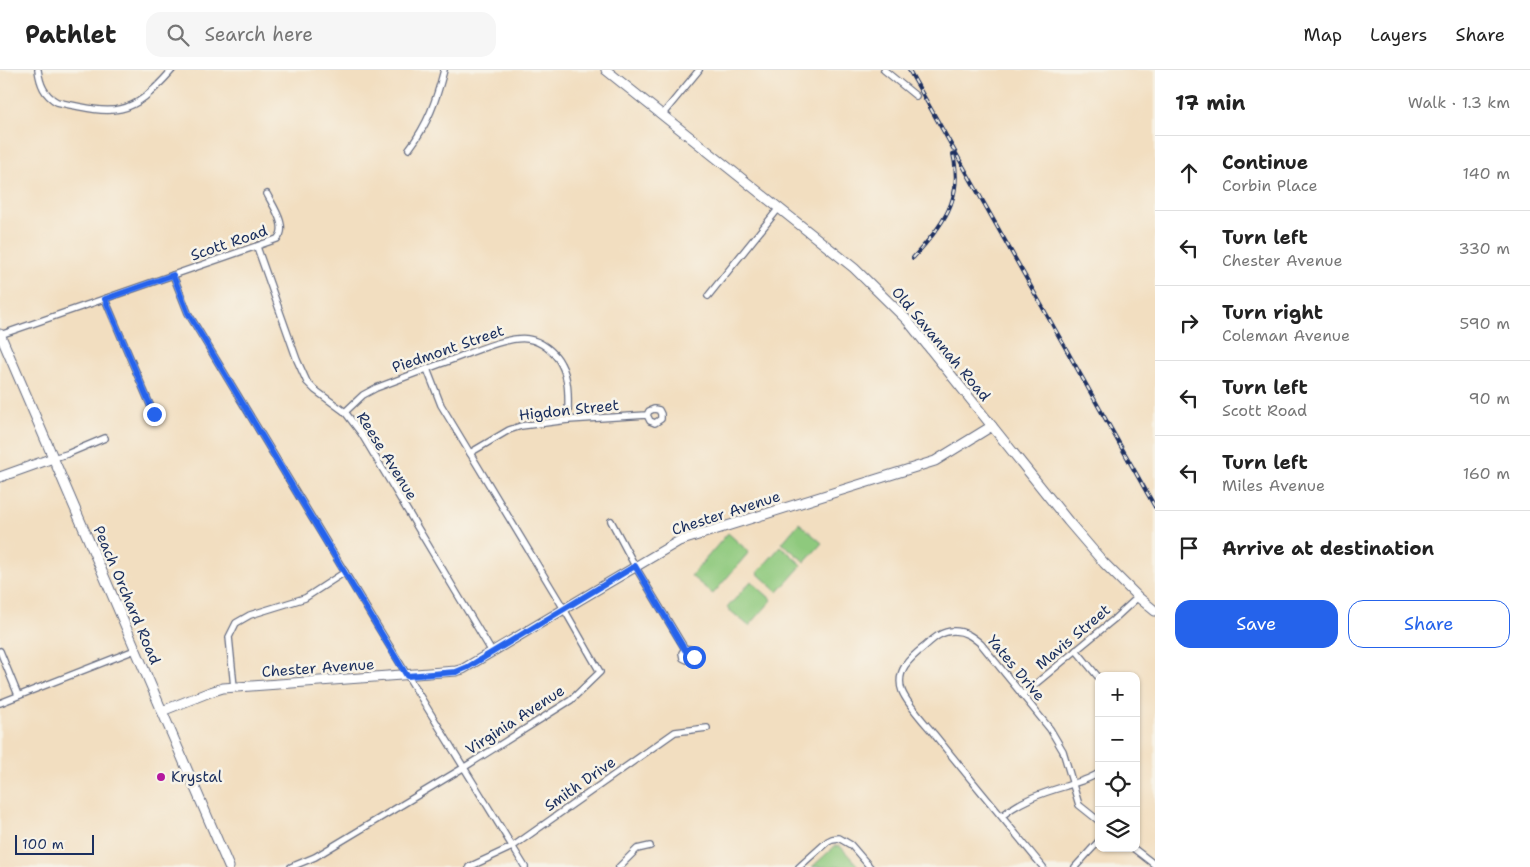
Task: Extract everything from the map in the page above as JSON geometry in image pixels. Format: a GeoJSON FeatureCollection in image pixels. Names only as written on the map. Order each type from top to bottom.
{"type":"FeatureCollection","features":[{"type":"Feature","properties":{"kind":"main road","name":"Old Savannah Road"},"geometry":{"type":"LineString","coordinates":[[606,70],[854,268],[889,301],[913,327],[1068,521],[1104,563],[1155,611]]}},
{"type":"Feature","properties":{"kind":"main road","name":"Peach Orchard Road"},"geometry":{"type":"LineString","coordinates":[[0,334],[229,867]]}},
{"type":"Feature","properties":{"kind":"main road","name":"Chester Avenue"},"geometry":{"type":"LineString","coordinates":[[162,711],[210,692],[234,687],[456,672],[468,667],[679,541],[935,461],[992,426]]}},
{"type":"Feature","properties":{"kind":"main road"},"geometry":{"type":"LineString","coordinates":[[0,476],[53,458]]}},
{"type":"Feature","properties":{"kind":"street"},"geometry":{"type":"LineString","coordinates":[[38,70],[44,91],[53,100],[99,110],[112,110],[130,107],[142,99],[172,70]]}},
{"type":"Feature","properties":{"kind":"street"},"geometry":{"type":"LineString","coordinates":[[409,150],[425,126],[444,70]]}},
{"type":"Feature","properties":{"kind":"street"},"geometry":{"type":"LineString","coordinates":[[662,115],[699,70]]}},
{"type":"Feature","properties":{"kind":"street"},"geometry":{"type":"LineString","coordinates":[[884,70],[916,96]]}},
{"type":"Feature","properties":{"kind":"street","name":"Scott Road"},"geometry":{"type":"LineString","coordinates":[[0,334],[277,239],[281,233],[280,220],[266,194]]}},
{"type":"Feature","properties":{"kind":"street"},"geometry":{"type":"LineString","coordinates":[[708,296],[779,208]]}},
{"type":"Feature","properties":{"kind":"street","name":"Reese Avenue"},"geometry":{"type":"LineString","coordinates":[[257,247],[296,360],[304,377],[315,390],[345,412],[360,433],[492,652]]}},
{"type":"Feature","properties":{"kind":"street"},"geometry":{"type":"LineString","coordinates":[[173,275],[188,313],[407,676],[525,867]]}},
{"type":"Feature","properties":{"kind":"street"},"geometry":{"type":"LineString","coordinates":[[105,299],[154,414]]}},
{"type":"Feature","properties":{"kind":"street","name":"Piedmont Street"},"geometry":{"type":"LineString","coordinates":[[345,412],[370,390],[480,349],[509,340],[529,339],[549,350],[561,364],[566,380],[568,420]]}},
{"type":"Feature","properties":{"kind":"street","name":"Virginia Avenue"},"geometry":{"type":"LineString","coordinates":[[291,867],[315,857],[463,768],[571,700],[600,672],[441,405],[427,370]]}},
{"type":"Feature","properties":{"kind":"street","name":"Higdon Street"},"geometry":{"type":"LineString","coordinates":[[470,453],[515,427],[568,420],[647,415]]}},
{"type":"Feature","properties":{"kind":"street"},"geometry":{"type":"LineString","coordinates":[[53,458],[105,438]]}},
{"type":"Feature","properties":{"kind":"street"},"geometry":{"type":"LineString","coordinates":[[610,521],[685,650]]}},
{"type":"Feature","properties":{"kind":"street"},"geometry":{"type":"LineString","coordinates":[[234,687],[229,637],[236,623],[250,615],[305,598],[345,572]]}},
{"type":"Feature","properties":{"kind":"street","name":"Mavis Street"},"geometry":{"type":"LineString","coordinates":[[1022,695],[1138,597]]}},
{"type":"Feature","properties":{"kind":"street","name":"Yates Drive"},"geometry":{"type":"LineString","coordinates":[[1043,867],[908,700],[902,690],[901,675],[904,666],[912,656],[936,637],[953,631],[969,635],[981,644],[1050,729],[1059,744],[1080,804],[1095,817]]}},
{"type":"Feature","properties":{"kind":"street"},"geometry":{"type":"LineString","coordinates":[[0,702],[135,650]]}},
{"type":"Feature","properties":{"kind":"street"},"geometry":{"type":"LineString","coordinates":[[1076,650],[1095,673]]}},
{"type":"Feature","properties":{"kind":"street"},"geometry":{"type":"LineString","coordinates":[[0,652],[18,695]]}},
{"type":"Feature","properties":{"kind":"street","name":"Smith Drive"},"geometry":{"type":"LineString","coordinates":[[468,867],[512,847],[675,732],[707,728]]}},
{"type":"Feature","properties":{"kind":"street"},"geometry":{"type":"LineString","coordinates":[[1002,816],[1027,800],[1045,792],[1088,780],[1095,776]]}},
{"type":"Feature","properties":{"kind":"street"},"geometry":{"type":"LineString","coordinates":[[799,867],[825,843],[832,839],[840,838],[851,845],[870,867]]}},
{"type":"Feature","properties":{"kind":"street"},"geometry":{"type":"LineString","coordinates":[[1074,867],[1095,845]]}},
{"type":"Feature","properties":{"kind":"street"},"geometry":{"type":"LineString","coordinates":[[619,867],[637,849],[650,846]]}},
{"type":"Feature","properties":{"kind":"street"},"geometry":{"type":"LineString","coordinates":[[1138,852],[1155,865]]}},
{"type":"Feature","properties":{"kind":"green space"},"geometry":{"type":"Polygon","coordinates":[[[799,523],[822,543],[805,562],[782,543],[799,523]]]}},
{"type":"Feature","properties":{"kind":"green space"},"geometry":{"type":"Polygon","coordinates":[[[728,533],[749,552],[713,594],[691,576],[728,533]]]}},
{"type":"Feature","properties":{"kind":"green space"},"geometry":{"type":"Polygon","coordinates":[[[781,546],[802,565],[778,592],[757,573],[781,546]]]}},
{"type":"Feature","properties":{"kind":"green space"},"geometry":{"type":"Polygon","coordinates":[[[751,581],[772,600],[749,626],[727,608],[751,581]]]}},
{"type":"Feature","properties":{"kind":"green space"},"geometry":{"type":"Polygon","coordinates":[[[835,846],[840,846],[859,867],[812,867],[835,846]]]}},
{"type":"Feature","properties":{"kind":"railway"},"geometry":{"type":"LineString","coordinates":[[909,70],[1155,507]]}},
{"type":"Feature","properties":{"kind":"railway"},"geometry":{"type":"LineString","coordinates":[[913,258],[933,234],[948,211],[955,185],[956,170],[953,154]]}},
{"type":"Feature","properties":{"kind":"place","name":"Krystal"},"geometry":{"type":"Point","coordinates":[161,777]}},
{"type":"Feature","properties":{"kind":"route"},"geometry":{"type":"LineString","coordinates":[[154,414],[105,299],[173,275],[188,313],[407,676],[456,672],[468,667],[635,566],[685,650],[689,648],[692,650],[694,657]]}}]}
